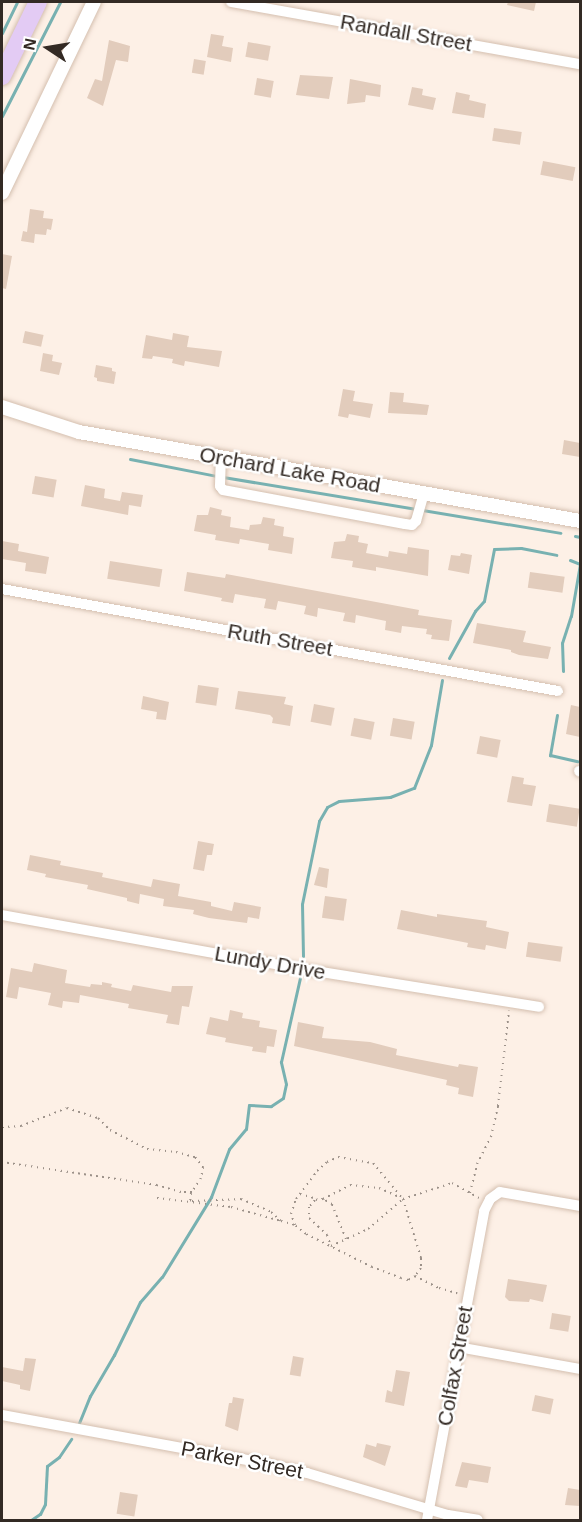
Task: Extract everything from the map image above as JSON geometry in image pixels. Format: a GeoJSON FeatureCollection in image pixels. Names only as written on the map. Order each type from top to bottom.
{"type":"FeatureCollection","features":[{"type":"Feature","properties":{"kind":"highway"},"geometry":{"type":"LineString","coordinates":[[2,76],[38,2]]}},
{"type":"Feature","properties":{"kind":"main road"},"geometry":{"type":"LineString","coordinates":[[2,193],[94,2]]}},
{"type":"Feature","properties":{"kind":"main road","name":"Orchard Lake Road"},"geometry":{"type":"LineString","coordinates":[[2,407],[79,432],[580,522]]}},
{"type":"Feature","properties":{"kind":"street","name":"Randall Street"},"geometry":{"type":"LineString","coordinates":[[231,2],[580,64]]}},
{"type":"Feature","properties":{"kind":"street"},"geometry":{"type":"LineString","coordinates":[[221,456],[220,486],[223,490],[412,525],[416,520],[424,494]]}},
{"type":"Feature","properties":{"kind":"street","name":"Ruth Street"},"geometry":{"type":"LineString","coordinates":[[2,589],[558,690]]}},
{"type":"Feature","properties":{"kind":"street","name":"Lundy Drive"},"geometry":{"type":"LineString","coordinates":[[2,915],[309,970],[539,1007]]}},
{"type":"Feature","properties":{"kind":"street"},"geometry":{"type":"LineString","coordinates":[[486,1207],[500,1192],[580,1206]]}},
{"type":"Feature","properties":{"kind":"street","name":"Colfax Street"},"geometry":{"type":"LineString","coordinates":[[428,1515],[486,1207]]}},
{"type":"Feature","properties":{"kind":"street"},"geometry":{"type":"LineString","coordinates":[[458,1347],[580,1368]]}},
{"type":"Feature","properties":{"kind":"street","name":"Parker Street"},"geometry":{"type":"LineString","coordinates":[[2,1415],[264,1463],[428,1515],[478,1521]]}},
{"type":"Feature","properties":{"kind":"path"},"geometry":{"type":"LineString","coordinates":[[470,1193],[477,1164],[491,1137],[498,1106],[510,1002]]}},
{"type":"Feature","properties":{"kind":"path"},"geometry":{"type":"LineString","coordinates":[[2,1127],[21,1126],[67,1108],[98,1118],[110,1130],[147,1149],[195,1157],[203,1167],[201,1178],[190,1200],[241,1199],[272,1212],[281,1221]]}},
{"type":"Feature","properties":{"kind":"path"},"geometry":{"type":"LineString","coordinates":[[157,1198],[231,1207],[295,1225],[331,1246],[408,1280],[416,1276],[421,1268],[421,1258],[403,1199],[373,1163],[339,1157],[322,1166],[300,1194],[291,1214],[295,1225]]}},
{"type":"Feature","properties":{"kind":"path"},"geometry":{"type":"LineString","coordinates":[[2,1162],[192,1192]]}},
{"type":"Feature","properties":{"kind":"path"},"geometry":{"type":"LineString","coordinates":[[331,1246],[368,1229],[403,1199],[452,1183],[470,1193],[486,1207]]}},
{"type":"Feature","properties":{"kind":"path"},"geometry":{"type":"LineString","coordinates":[[331,1246],[327,1235],[309,1218],[308,1212],[315,1200],[323,1199],[350,1185],[380,1188],[403,1199]]}},
{"type":"Feature","properties":{"kind":"path"},"geometry":{"type":"LineString","coordinates":[[300,1194],[323,1199],[332,1204],[346,1239]]}},
{"type":"Feature","properties":{"kind":"path"},"geometry":{"type":"LineString","coordinates":[[416,1276],[439,1288],[468,1296]]}},
{"type":"Feature","properties":{"kind":"building"},"geometry":{"type":"Polygon","coordinates":[[[508,2],[536,2],[534,11],[507,5],[508,2]]]}},
{"type":"Feature","properties":{"kind":"building"},"geometry":{"type":"Polygon","coordinates":[[[211,34],[224,36],[222,46],[233,48],[231,62],[207,57],[211,34]]]}},
{"type":"Feature","properties":{"kind":"building"},"geometry":{"type":"Polygon","coordinates":[[[109,40],[130,46],[128,62],[116,60],[103,106],[87,98],[95,79],[102,81],[109,40]]]}},
{"type":"Feature","properties":{"kind":"building"},"geometry":{"type":"Polygon","coordinates":[[[248,42],[271,46],[268,61],[245,57],[248,42]]]}},
{"type":"Feature","properties":{"kind":"building"},"geometry":{"type":"Polygon","coordinates":[[[194,59],[206,61],[204,75],[192,73],[194,59]]]}},
{"type":"Feature","properties":{"kind":"building"},"geometry":{"type":"Polygon","coordinates":[[[300,75],[333,77],[329,99],[296,95],[300,75]]]}},
{"type":"Feature","properties":{"kind":"building"},"geometry":{"type":"Polygon","coordinates":[[[257,78],[274,81],[271,98],[254,95],[257,78]]]}},
{"type":"Feature","properties":{"kind":"building"},"geometry":{"type":"Polygon","coordinates":[[[350,79],[381,85],[380,97],[366,95],[365,102],[347,104],[350,79]]]}},
{"type":"Feature","properties":{"kind":"building"},"geometry":{"type":"Polygon","coordinates":[[[412,87],[423,89],[422,95],[436,98],[433,110],[408,105],[412,87]]]}},
{"type":"Feature","properties":{"kind":"building"},"geometry":{"type":"Polygon","coordinates":[[[456,92],[470,95],[469,100],[486,104],[484,118],[452,113],[456,92]]]}},
{"type":"Feature","properties":{"kind":"building"},"geometry":{"type":"Polygon","coordinates":[[[494,128],[522,132],[520,145],[492,141],[494,128]]]}},
{"type":"Feature","properties":{"kind":"building"},"geometry":{"type":"Polygon","coordinates":[[[543,161],[575,167],[573,181],[540,175],[543,161]]]}},
{"type":"Feature","properties":{"kind":"building"},"geometry":{"type":"Polygon","coordinates":[[[30,209],[44,211],[43,218],[53,219],[51,230],[47,229],[46,235],[35,234],[34,243],[21,241],[23,231],[27,232],[30,209]]]}},
{"type":"Feature","properties":{"kind":"building"},"geometry":{"type":"Polygon","coordinates":[[[2,254],[12,256],[6,289],[2,288],[2,254]]]}},
{"type":"Feature","properties":{"kind":"building"},"geometry":{"type":"Polygon","coordinates":[[[25,331],[44,335],[41,347],[23,343],[25,331]]]}},
{"type":"Feature","properties":{"kind":"building"},"geometry":{"type":"Polygon","coordinates":[[[173,333],[189,336],[187,347],[222,351],[219,367],[185,361],[184,366],[172,363],[173,359],[153,356],[152,359],[142,358],[146,335],[172,340],[173,333]]]}},
{"type":"Feature","properties":{"kind":"building"},"geometry":{"type":"Polygon","coordinates":[[[43,353],[53,355],[52,361],[62,363],[59,375],[40,371],[43,353]]]}},
{"type":"Feature","properties":{"kind":"building"},"geometry":{"type":"Polygon","coordinates":[[[96,365],[112,368],[112,371],[116,372],[114,384],[97,381],[94,377],[96,365]]]}},
{"type":"Feature","properties":{"kind":"building"},"geometry":{"type":"Polygon","coordinates":[[[343,389],[355,391],[353,401],[373,404],[370,418],[349,414],[348,418],[338,416],[343,389]]]}},
{"type":"Feature","properties":{"kind":"building"},"geometry":{"type":"Polygon","coordinates":[[[390,392],[404,393],[403,402],[429,405],[427,415],[388,413],[390,392]]]}},
{"type":"Feature","properties":{"kind":"building"},"geometry":{"type":"Polygon","coordinates":[[[564,440],[580,443],[580,457],[562,454],[564,440]]]}},
{"type":"Feature","properties":{"kind":"building"},"geometry":{"type":"Polygon","coordinates":[[[35,476],[57,480],[54,498],[32,494],[35,476]]]}},
{"type":"Feature","properties":{"kind":"building"},"geometry":{"type":"Polygon","coordinates":[[[85,485],[105,489],[104,498],[120,501],[122,492],[143,495],[141,507],[129,505],[128,515],[81,506],[85,485]]]}},
{"type":"Feature","properties":{"kind":"building"},"geometry":{"type":"Polygon","coordinates":[[[210,507],[222,510],[221,515],[231,517],[230,527],[249,530],[250,525],[261,524],[263,517],[275,519],[274,525],[284,527],[283,536],[294,538],[292,554],[268,550],[269,544],[240,539],[239,544],[215,540],[216,535],[194,531],[197,515],[208,515],[210,507]]]}},
{"type":"Feature","properties":{"kind":"building"},"geometry":{"type":"Polygon","coordinates":[[[347,534],[359,536],[358,542],[368,544],[366,553],[388,557],[389,551],[407,554],[408,547],[429,550],[428,576],[376,567],[376,571],[352,567],[353,561],[331,558],[334,542],[345,541],[347,534]]]}},
{"type":"Feature","properties":{"kind":"building"},"geometry":{"type":"Polygon","coordinates":[[[2,541],[19,544],[18,551],[49,557],[46,574],[25,571],[26,563],[2,559],[2,541]]]}},
{"type":"Feature","properties":{"kind":"building"},"geometry":{"type":"Polygon","coordinates":[[[461,553],[472,555],[469,574],[448,570],[451,555],[460,556],[461,553]]]}},
{"type":"Feature","properties":{"kind":"building"},"geometry":{"type":"Polygon","coordinates":[[[110,561],[162,569],[160,587],[107,579],[110,561]]]}},
{"type":"Feature","properties":{"kind":"building"},"geometry":{"type":"Polygon","coordinates":[[[187,572],[225,578],[226,574],[419,610],[418,615],[452,620],[449,641],[431,639],[432,635],[426,634],[427,629],[402,626],[401,633],[385,630],[386,621],[356,615],[355,623],[343,621],[345,613],[318,608],[317,617],[304,614],[306,606],[278,601],[276,610],[264,608],[266,599],[235,594],[233,603],[221,601],[222,598],[184,591],[187,572]]]}},
{"type":"Feature","properties":{"kind":"building"},"geometry":{"type":"Polygon","coordinates":[[[530,572],[565,577],[562,593],[528,588],[530,572]]]}},
{"type":"Feature","properties":{"kind":"building"},"geometry":{"type":"Polygon","coordinates":[[[477,623],[526,631],[523,642],[551,647],[548,659],[519,655],[511,650],[473,643],[477,623]]]}},
{"type":"Feature","properties":{"kind":"building"},"geometry":{"type":"Polygon","coordinates":[[[198,685],[219,688],[216,706],[195,703],[198,685]]]}},
{"type":"Feature","properties":{"kind":"building"},"geometry":{"type":"Polygon","coordinates":[[[238,691],[286,697],[284,704],[293,706],[290,726],[272,723],[273,718],[270,715],[235,709],[238,691]]]}},
{"type":"Feature","properties":{"kind":"building"},"geometry":{"type":"Polygon","coordinates":[[[143,696],[169,702],[166,720],[156,719],[157,712],[141,709],[143,696]]]}},
{"type":"Feature","properties":{"kind":"building"},"geometry":{"type":"Polygon","coordinates":[[[314,704],[335,708],[331,726],[311,722],[314,704]]]}},
{"type":"Feature","properties":{"kind":"building"},"geometry":{"type":"Polygon","coordinates":[[[571,705],[580,707],[580,737],[566,734],[571,705]]]}},
{"type":"Feature","properties":{"kind":"building"},"geometry":{"type":"Polygon","coordinates":[[[354,718],[375,722],[371,740],[351,736],[354,718]]]}},
{"type":"Feature","properties":{"kind":"building"},"geometry":{"type":"Polygon","coordinates":[[[393,718],[415,722],[412,740],[390,736],[393,718]]]}},
{"type":"Feature","properties":{"kind":"building"},"geometry":{"type":"Polygon","coordinates":[[[480,736],[501,740],[497,758],[477,754],[480,736]]]}},
{"type":"Feature","properties":{"kind":"building"},"geometry":{"type":"Polygon","coordinates":[[[512,776],[524,778],[523,784],[536,786],[532,806],[507,802],[512,776]]]}},
{"type":"Feature","properties":{"kind":"building"},"geometry":{"type":"Polygon","coordinates":[[[549,804],[580,809],[577,827],[546,822],[549,804]]]}},
{"type":"Feature","properties":{"kind":"building"},"geometry":{"type":"Polygon","coordinates":[[[198,841],[214,844],[212,855],[207,855],[204,871],[193,869],[198,841]]]}},
{"type":"Feature","properties":{"kind":"building"},"geometry":{"type":"Polygon","coordinates":[[[30,855],[61,861],[60,865],[103,873],[102,877],[151,887],[153,879],[180,884],[178,896],[211,902],[211,906],[232,911],[234,902],[261,907],[259,919],[248,917],[247,923],[209,918],[193,914],[194,910],[163,906],[164,899],[140,894],[139,904],[127,901],[127,898],[87,889],[88,885],[45,877],[46,874],[27,870],[30,855]]]}},
{"type":"Feature","properties":{"kind":"building"},"geometry":{"type":"Polygon","coordinates":[[[319,867],[329,869],[327,888],[314,885],[319,867]]]}},
{"type":"Feature","properties":{"kind":"building"},"geometry":{"type":"Polygon","coordinates":[[[325,896],[347,899],[344,921],[322,918],[325,896]]]}},
{"type":"Feature","properties":{"kind":"building"},"geometry":{"type":"Polygon","coordinates":[[[401,910],[437,917],[437,914],[487,921],[486,927],[509,932],[506,949],[486,945],[485,950],[467,947],[468,943],[397,929],[401,910]]]}},
{"type":"Feature","properties":{"kind":"building"},"geometry":{"type":"Polygon","coordinates":[[[528,942],[563,947],[561,962],[526,957],[528,942]]]}},
{"type":"Feature","properties":{"kind":"building"},"geometry":{"type":"Polygon","coordinates":[[[34,963],[67,970],[65,983],[90,987],[91,984],[102,985],[102,982],[112,984],[111,987],[131,991],[133,985],[171,992],[172,986],[193,986],[189,1007],[182,1006],[179,1025],[166,1023],[168,1015],[128,1008],[129,1004],[80,995],[79,1003],[63,1001],[62,1008],[48,1005],[51,993],[19,987],[17,999],[6,997],[11,968],[32,972],[34,963]]]}},
{"type":"Feature","properties":{"kind":"building"},"geometry":{"type":"Polygon","coordinates":[[[230,1010],[243,1013],[242,1018],[260,1021],[259,1027],[277,1030],[274,1047],[267,1046],[266,1053],[252,1051],[253,1047],[225,1042],[226,1038],[206,1034],[210,1017],[228,1021],[230,1010]]]}},
{"type":"Feature","properties":{"kind":"building"},"geometry":{"type":"Polygon","coordinates":[[[298,1022],[324,1027],[322,1038],[370,1042],[397,1049],[396,1055],[458,1067],[459,1064],[478,1067],[473,1097],[458,1094],[459,1088],[446,1085],[447,1080],[294,1046],[298,1022]]]}},
{"type":"Feature","properties":{"kind":"building"},"geometry":{"type":"Polygon","coordinates":[[[508,1279],[547,1285],[543,1302],[530,1299],[529,1302],[509,1301],[505,1297],[508,1279]]]}},
{"type":"Feature","properties":{"kind":"building"},"geometry":{"type":"Polygon","coordinates":[[[552,1313],[571,1316],[568,1332],[549,1329],[552,1313]]]}},
{"type":"Feature","properties":{"kind":"building"},"geometry":{"type":"Polygon","coordinates":[[[293,1356],[304,1358],[301,1377],[290,1375],[293,1356]]]}},
{"type":"Feature","properties":{"kind":"building"},"geometry":{"type":"Polygon","coordinates":[[[25,1358],[36,1359],[30,1391],[20,1389],[20,1385],[2,1381],[2,1367],[23,1371],[25,1358]]]}},
{"type":"Feature","properties":{"kind":"building"},"geometry":{"type":"Polygon","coordinates":[[[396,1370],[410,1372],[404,1406],[385,1402],[387,1390],[392,1392],[396,1370]]]}},
{"type":"Feature","properties":{"kind":"building"},"geometry":{"type":"Polygon","coordinates":[[[535,1395],[554,1399],[550,1415],[532,1411],[535,1395]]]}},
{"type":"Feature","properties":{"kind":"building"},"geometry":{"type":"Polygon","coordinates":[[[233,1397],[244,1399],[238,1431],[225,1426],[229,1403],[232,1403],[233,1397]]]}},
{"type":"Feature","properties":{"kind":"building"},"geometry":{"type":"Polygon","coordinates":[[[377,1443],[391,1446],[385,1466],[363,1457],[366,1444],[376,1447],[377,1443]]]}},
{"type":"Feature","properties":{"kind":"building"},"geometry":{"type":"Polygon","coordinates":[[[462,1462],[491,1467],[488,1483],[469,1480],[467,1488],[455,1486],[462,1462]]]}},
{"type":"Feature","properties":{"kind":"building"},"geometry":{"type":"Polygon","coordinates":[[[568,1488],[580,1490],[580,1506],[565,1505],[568,1488]]]}},
{"type":"Feature","properties":{"kind":"building"},"geometry":{"type":"Polygon","coordinates":[[[120,1492],[138,1495],[134,1517],[117,1514],[120,1492]]]}},
{"type":"Feature","properties":{"kind":"waterway"},"geometry":{"type":"LineString","coordinates":[[2,33],[17,2]]}},
{"type":"Feature","properties":{"kind":"waterway"},"geometry":{"type":"LineString","coordinates":[[2,116],[60,2]]}},
{"type":"Feature","properties":{"kind":"waterway"},"geometry":{"type":"LineString","coordinates":[[130,459],[217,476]]}},
{"type":"Feature","properties":{"kind":"waterway"},"geometry":{"type":"LineString","coordinates":[[223,477],[560,533]]}},
{"type":"Feature","properties":{"kind":"waterway"},"geometry":{"type":"LineString","coordinates":[[575,536],[580,537]]}},
{"type":"Feature","properties":{"kind":"waterway"},"geometry":{"type":"LineString","coordinates":[[449,658],[475,611],[484,601],[494,549],[521,548],[556,555]]}},
{"type":"Feature","properties":{"kind":"waterway"},"geometry":{"type":"LineString","coordinates":[[570,560],[580,564]]}},
{"type":"Feature","properties":{"kind":"waterway"},"geometry":{"type":"LineString","coordinates":[[563,671],[562,643],[571,616],[580,564]]}},
{"type":"Feature","properties":{"kind":"waterway"},"geometry":{"type":"LineString","coordinates":[[303,956],[302,904],[319,821],[327,807],[339,801],[390,797],[414,788],[431,745],[442,680]]}},
{"type":"Feature","properties":{"kind":"waterway"},"geometry":{"type":"LineString","coordinates":[[557,715],[550,755],[577,761]]}},
{"type":"Feature","properties":{"kind":"waterway"},"geometry":{"type":"LineString","coordinates":[[79,1423],[90,1396],[114,1355],[140,1302],[162,1277],[211,1197],[229,1149],[246,1129],[249,1105],[271,1106],[283,1098],[286,1084],[281,1062],[300,978]]}},
{"type":"Feature","properties":{"kind":"waterway"},"geometry":{"type":"LineString","coordinates":[[31,1520],[40,1514],[45,1504],[47,1466],[59,1457],[71,1439]]}}]}
